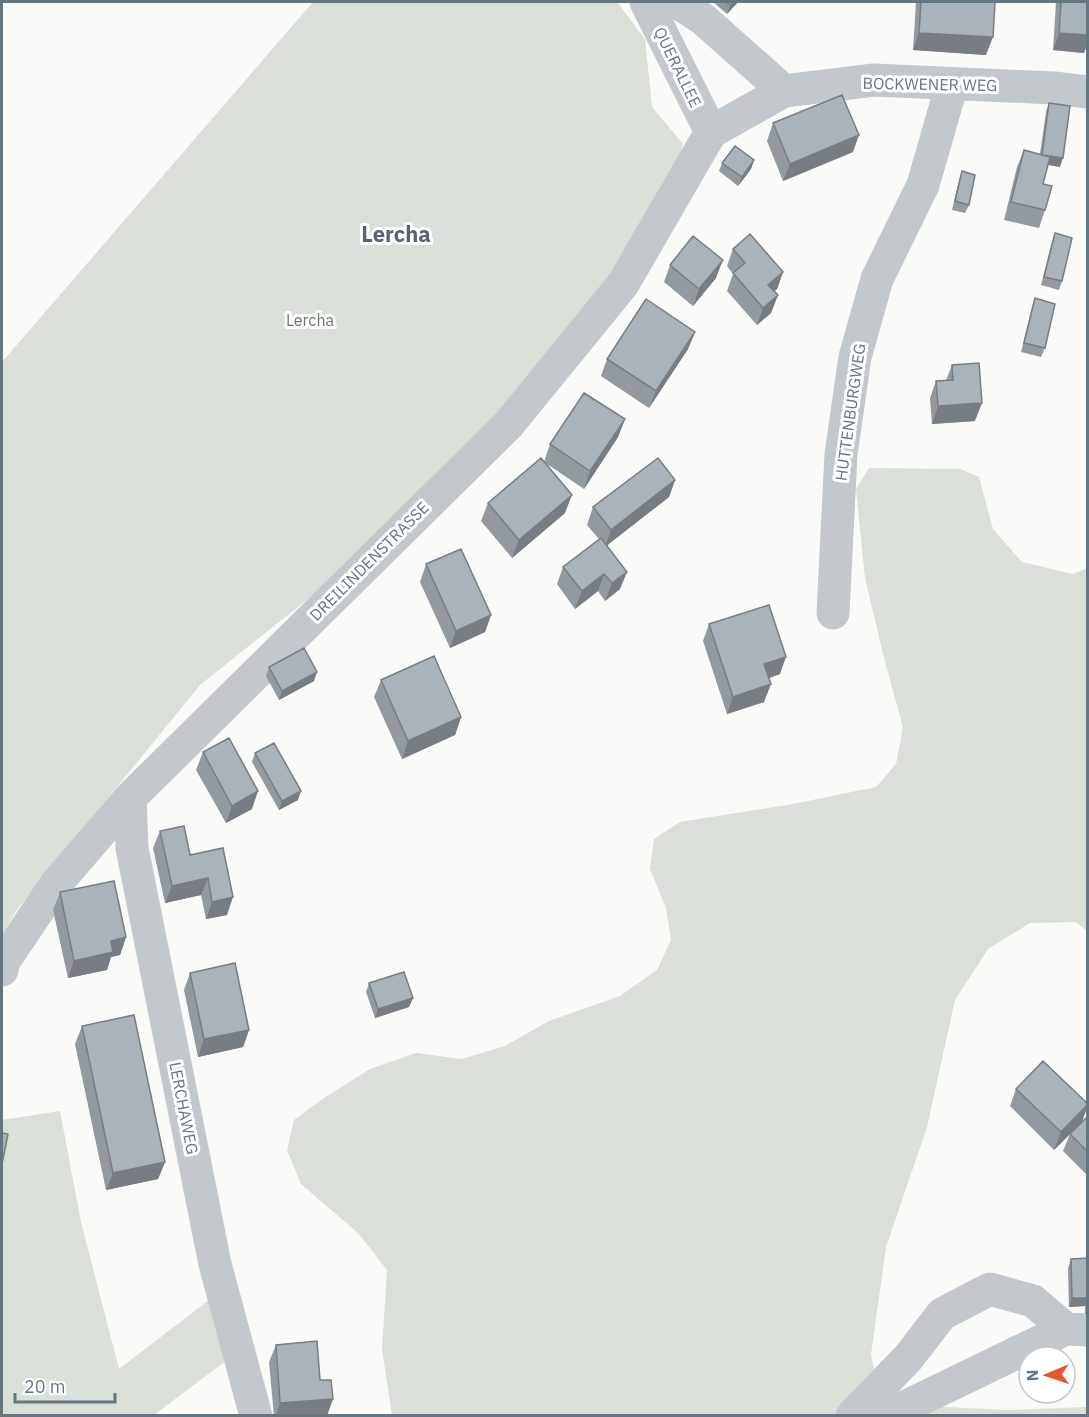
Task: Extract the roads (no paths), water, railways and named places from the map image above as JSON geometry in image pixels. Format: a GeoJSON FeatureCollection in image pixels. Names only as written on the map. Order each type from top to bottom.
{"type":"FeatureCollection","features":[{"type":"Feature","properties":{"kind":"street","name":"QUERALLEE"},"geometry":{"type":"LineString","coordinates":[[646,2],[711,132]]}},
{"type":"Feature","properties":{"kind":"street","name":"QUERALLEE"},"geometry":{"type":"LineString","coordinates":[[677,2],[703,19],[784,91]]}},
{"type":"Feature","properties":{"kind":"street","name":"BOCKWENER WEG"},"geometry":{"type":"LineString","coordinates":[[711,132],[784,91],[874,80],[1088,92]]}},
{"type":"Feature","properties":{"kind":"street","name":"HUTTENBURGWEG"},"geometry":{"type":"LineString","coordinates":[[833,613],[841,454],[855,357],[877,279],[923,185],[952,84]]}},
{"type":"Feature","properties":{"kind":"street","name":"DREILINDENSTRASSE"},"geometry":{"type":"LineString","coordinates":[[2,969],[4,961],[56,884],[130,798],[508,425],[623,285],[711,132]]}},
{"type":"Feature","properties":{"kind":"street","name":"LERCHAWEG"},"geometry":{"type":"LineString","coordinates":[[130,798],[132,848],[215,1264],[256,1416]]}},
{"type":"Feature","properties":{"kind":"street"},"geometry":{"type":"LineString","coordinates":[[852,1416],[908,1358],[942,1314],[990,1289],[1033,1301],[1077,1329]]}},
{"type":"Feature","properties":{"kind":"street"},"geometry":{"type":"LineString","coordinates":[[886,1416],[1077,1329]]}},
{"type":"Feature","properties":{"kind":"district","name":"Lercha"},"geometry":{"type":"Point","coordinates":[396,234]}}]}
